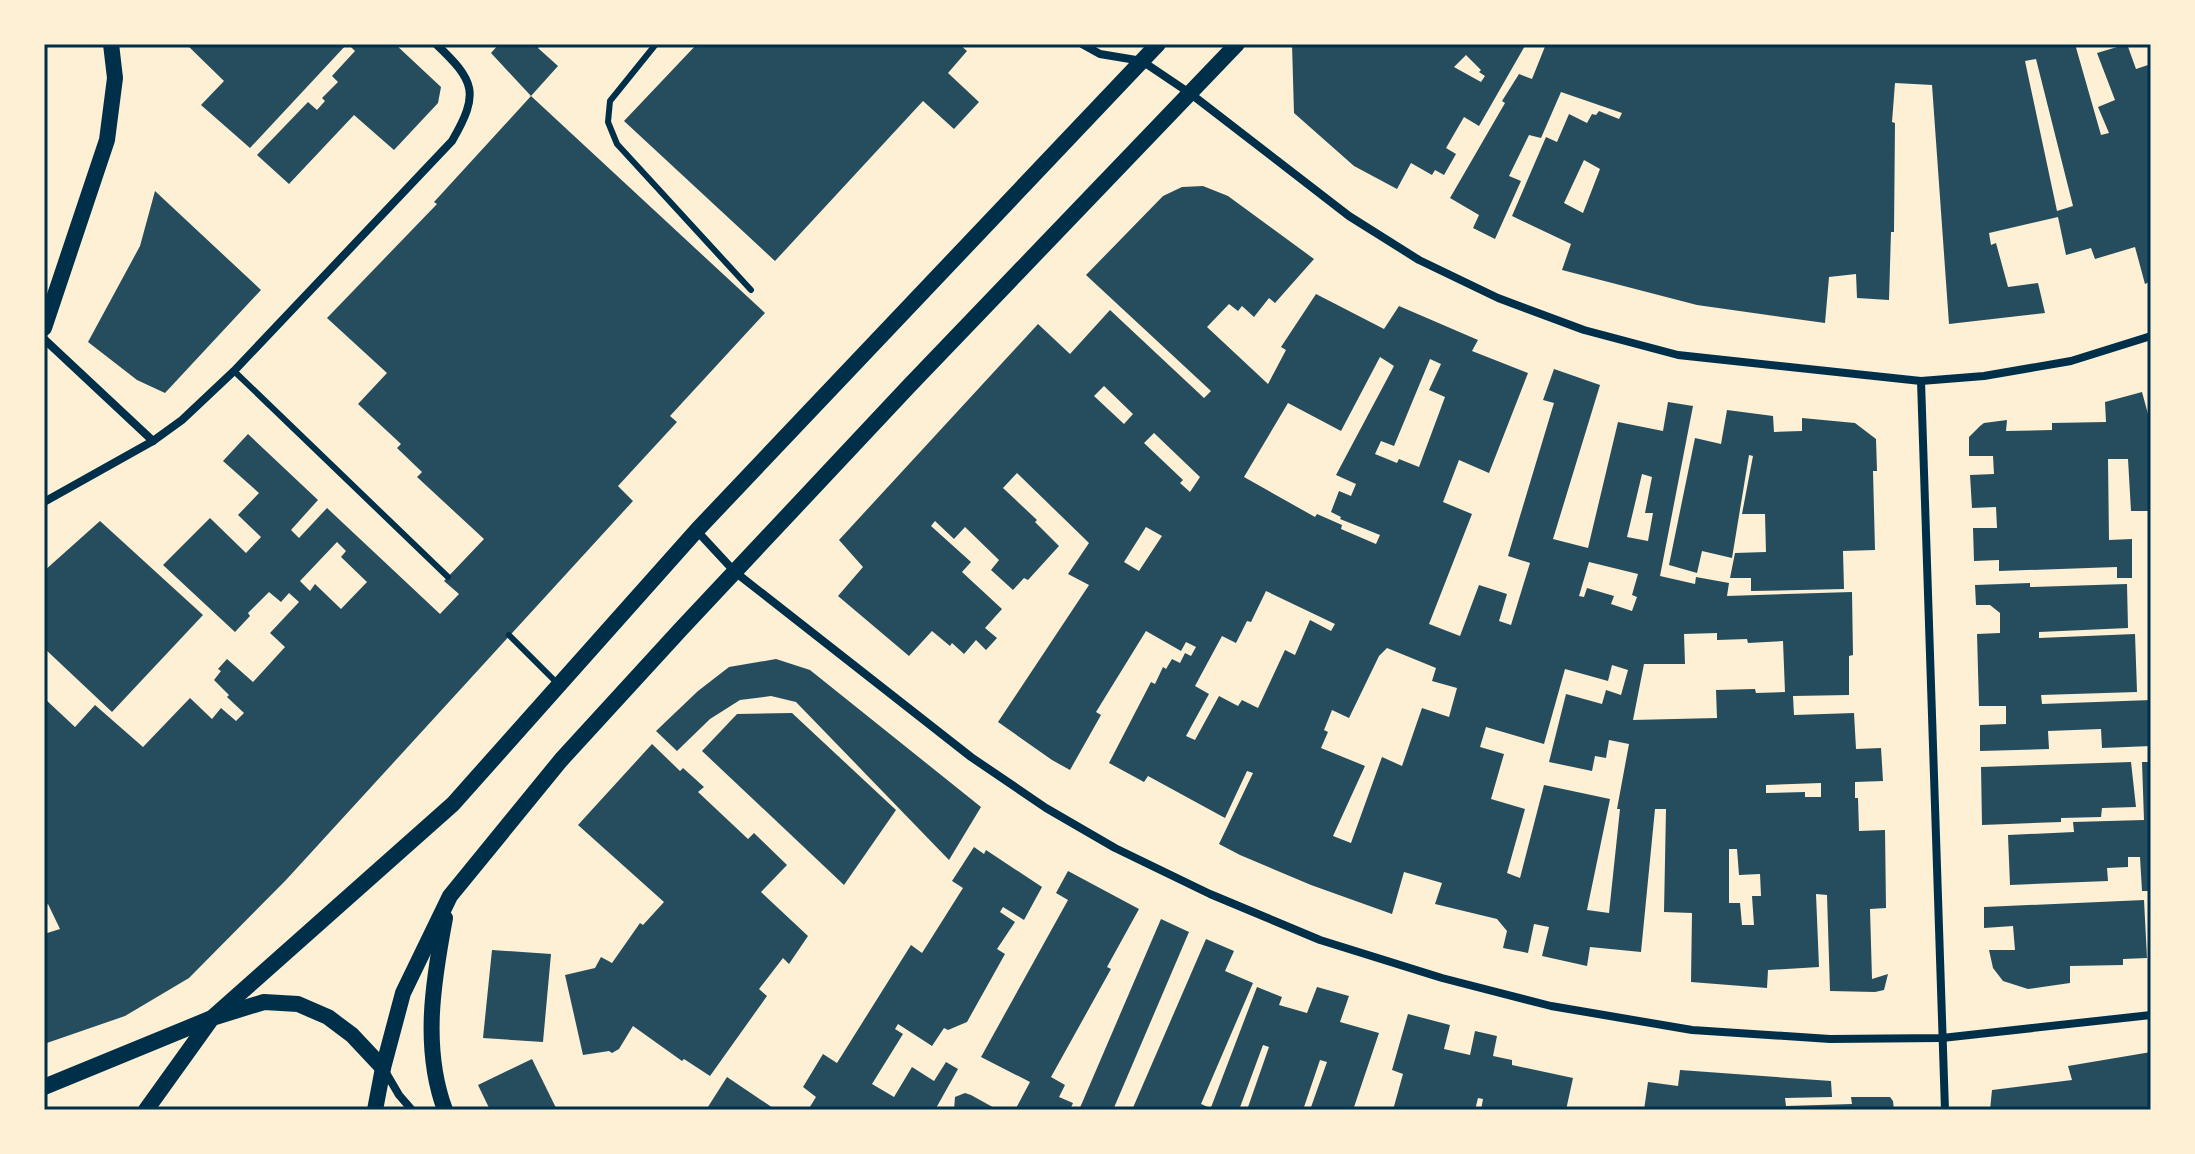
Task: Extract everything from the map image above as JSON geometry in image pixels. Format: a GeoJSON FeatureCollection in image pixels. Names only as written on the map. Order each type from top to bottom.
{"type":"FeatureCollection","features":[{"type":"Feature","properties":{"kind":"main road"},"geometry":{"type":"LineString","coordinates":[[44,328],[107,140],[115,78],[111,44]]}},
{"type":"Feature","properties":{"kind":"main road"},"geometry":{"type":"LineString","coordinates":[[146,1110],[212,1018],[453,804],[697,530],[1158,44]]}},
{"type":"Feature","properties":{"kind":"main road"},"geometry":{"type":"LineString","coordinates":[[375,1110],[403,993],[450,896],[561,760],[909,386],[1237,44]]}},
{"type":"Feature","properties":{"kind":"main road"},"geometry":{"type":"LineString","coordinates":[[445,1110],[433,1059],[431,1022],[434,976],[450,896]]}},
{"type":"Feature","properties":{"kind":"main road"},"geometry":{"type":"LineString","coordinates":[[44,1087],[212,1018],[264,1002],[298,1004],[328,1017],[352,1035],[383,1068]]}},
{"type":"Feature","properties":{"kind":"street"},"geometry":{"type":"LineString","coordinates":[[44,502],[153,441],[182,420],[234,371],[452,141],[465,119],[471,100],[468,81],[455,62],[436,44]]}},
{"type":"Feature","properties":{"kind":"street"},"geometry":{"type":"LineString","coordinates":[[1082,44],[1100,54],[1142,61],[1191,94],[1349,216],[1419,260],[1498,298],[1584,330],[1678,355],[1921,381],[1984,376],[2071,361],[2151,336]]}},
{"type":"Feature","properties":{"kind":"street"},"geometry":{"type":"LineString","coordinates":[[44,339],[153,441]]}},
{"type":"Feature","properties":{"kind":"street"},"geometry":{"type":"LineString","coordinates":[[1921,381],[1945,1110]]}},
{"type":"Feature","properties":{"kind":"street"},"geometry":{"type":"LineString","coordinates":[[697,530],[735,572],[959,748],[1046,808],[1115,848],[1210,894],[1320,940],[1442,978],[1551,1006],[1692,1030],[1830,1039],[1942,1038],[2151,1015]]}},
{"type":"Feature","properties":{"kind":"street"},"geometry":{"type":"LineString","coordinates":[[383,1068],[412,1110]]}},
{"type":"Feature","properties":{"kind":"lane"},"geometry":{"type":"LineString","coordinates":[[656,44],[610,101],[608,122],[617,144],[751,290]]}},
{"type":"Feature","properties":{"kind":"lane"},"geometry":{"type":"LineString","coordinates":[[234,371],[448,577]]}},
{"type":"Feature","properties":{"kind":"lane"},"geometry":{"type":"LineString","coordinates":[[509,635],[559,685]]}},
{"type":"Feature","properties":{"kind":"building"},"geometry":{"type":"Polygon","coordinates":[[[186,44],[347,44],[250,148],[201,105],[224,81],[186,44]]]}},
{"type":"Feature","properties":{"kind":"building"},"geometry":{"type":"Polygon","coordinates":[[[348,44],[395,44],[441,87],[438,103],[394,150],[354,115],[289,184],[257,155],[308,102],[317,110],[325,101],[322,98],[338,82],[332,76],[355,51],[348,44]]]}},
{"type":"Feature","properties":{"kind":"building"},"geometry":{"type":"Polygon","coordinates":[[[499,44],[541,44],[538,48],[558,66],[531,96],[491,53],[499,44]]]}},
{"type":"Feature","properties":{"kind":"building"},"geometry":{"type":"Polygon","coordinates":[[[697,44],[959,44],[967,51],[948,73],[979,102],[954,129],[923,101],[775,261],[624,121],[697,44]]]}},
{"type":"Feature","properties":{"kind":"building"},"geometry":{"type":"Polygon","coordinates":[[[1292,44],[1526,44],[1479,126],[1464,117],[1446,148],[1456,154],[1444,175],[1435,170],[1432,175],[1411,163],[1397,189],[1354,166],[1294,113],[1292,44]],[[1466,55],[1454,67],[1481,82],[1485,76],[1479,72],[1481,70],[1466,55]]]}},
{"type":"Feature","properties":{"kind":"building"},"geometry":{"type":"Polygon","coordinates":[[[1546,44],[2075,44],[2101,135],[2109,133],[2098,107],[2115,100],[2097,53],[2127,44],[2136,69],[2151,64],[2151,281],[2145,284],[2135,247],[2095,259],[2091,248],[2066,255],[2058,217],[1989,233],[1991,245],[1996,243],[2008,287],[2038,283],[2045,313],[1949,324],[1932,85],[1895,83],[1892,122],[1895,123],[1894,232],[1891,232],[1889,300],[1857,298],[1856,274],[1829,277],[1825,323],[1697,305],[1562,270],[1571,244],[1512,216],[1546,137],[1557,142],[1569,114],[1587,123],[1592,114],[1596,115],[1599,111],[1619,119],[1622,113],[1561,92],[1541,138],[1529,135],[1509,176],[1521,181],[1495,239],[1473,228],[1479,215],[1450,198],[1519,74],[1532,79],[1546,44]],[[2036,59],[2025,61],[2057,211],[2073,206],[2036,59]],[[1584,160],[1564,203],[1583,213],[1600,169],[1584,160]]]}},
{"type":"Feature","properties":{"kind":"building"},"geometry":{"type":"Polygon","coordinates":[[[531,96],[765,313],[670,416],[677,422],[618,486],[633,501],[286,880],[189,978],[125,1016],[44,1044],[44,934],[60,929],[48,904],[44,906],[44,698],[75,727],[95,705],[143,747],[190,698],[212,719],[221,708],[236,721],[244,713],[214,680],[221,671],[218,669],[227,659],[253,682],[285,647],[270,633],[299,602],[289,593],[281,602],[269,592],[248,613],[250,616],[235,632],[163,565],[210,518],[246,553],[261,537],[238,515],[259,493],[223,461],[248,434],[318,500],[291,530],[299,538],[327,508],[440,614],[459,594],[444,581],[484,539],[417,477],[422,472],[397,448],[401,444],[358,404],[387,373],[327,318],[437,204],[434,202],[531,96]],[[337,542],[300,581],[310,591],[315,584],[341,609],[367,582],[341,557],[346,551],[337,542]]]}},
{"type":"Feature","properties":{"kind":"building"},"geometry":{"type":"Polygon","coordinates":[[[1203,186],[1228,196],[1314,259],[1275,303],[1269,298],[1254,317],[1242,306],[1238,311],[1229,304],[1207,327],[1268,384],[1286,350],[1281,347],[1316,294],[1384,329],[1399,306],[1478,340],[1472,351],[1528,373],[1489,473],[1459,460],[1443,502],[1472,514],[1429,624],[1460,636],[1479,585],[1507,594],[1499,621],[1511,625],[1530,563],[1508,556],[1554,403],[1543,400],[1554,369],[1600,385],[1553,539],[1588,548],[1618,422],[1663,431],[1668,402],[1693,406],[1660,576],[1695,584],[1696,577],[1729,583],[1727,596],[1852,592],[1853,655],[1849,656],[1849,695],[1793,696],[1794,715],[1854,713],[1856,749],[1881,748],[1883,781],[1855,782],[1855,798],[1858,798],[1859,831],[1885,830],[1886,908],[1870,909],[1872,979],[1888,974],[1884,990],[1830,991],[1827,895],[1816,894],[1819,967],[1768,970],[1767,988],[1691,982],[1692,913],[1664,912],[1666,809],[1655,809],[1641,952],[1590,947],[1587,966],[1542,956],[1549,927],[1534,924],[1528,953],[1503,948],[1507,931],[1497,919],[1435,904],[1442,883],[1404,872],[1392,914],[1240,855],[1219,844],[1253,773],[1247,771],[1225,818],[1148,776],[1144,782],[1109,763],[1151,682],[1155,684],[1163,667],[1166,669],[1172,659],[1180,663],[1185,653],[1191,656],[1196,647],[1186,642],[1181,651],[1146,631],[1096,712],[1101,715],[1070,770],[1052,760],[998,722],[1089,585],[1068,574],[1089,543],[1017,473],[1003,488],[1059,546],[1028,580],[1024,578],[1013,590],[991,570],[999,560],[965,527],[954,539],[935,521],[931,526],[971,562],[962,572],[1002,609],[985,628],[997,638],[986,650],[976,640],[964,654],[932,631],[909,656],[838,596],[863,567],[839,540],[1038,324],[1070,354],[1110,310],[1204,398],[1211,391],[1086,275],[1163,196],[1182,187],[1203,186]],[[1380,357],[1341,431],[1288,403],[1244,477],[1315,517],[1317,514],[1342,525],[1341,529],[1376,544],[1380,535],[1340,519],[1331,512],[1339,491],[1351,496],[1356,484],[1336,475],[1394,366],[1380,357]],[[1430,359],[1394,446],[1381,441],[1375,454],[1419,467],[1445,397],[1429,390],[1441,364],[1430,359]],[[1104,386],[1094,396],[1124,424],[1133,414],[1104,386]],[[1154,433],[1144,443],[1183,480],[1180,483],[1190,492],[1200,477],[1154,433]],[[1642,474],[1627,537],[1648,541],[1653,513],[1645,513],[1652,477],[1642,474]],[[1146,527],[1124,562],[1139,571],[1162,536],[1146,527]],[[1589,562],[1579,596],[1584,597],[1587,588],[1614,596],[1611,604],[1632,611],[1637,597],[1632,595],[1638,574],[1589,562]],[[1266,591],[1251,622],[1247,621],[1236,643],[1222,636],[1195,686],[1209,694],[1186,736],[1195,740],[1219,696],[1238,706],[1242,700],[1258,708],[1285,650],[1295,655],[1310,620],[1331,631],[1335,624],[1266,591]],[[1717,633],[1684,634],[1685,664],[1644,664],[1633,720],[1717,718],[1716,690],[1785,692],[1783,641],[1748,643],[1747,639],[1717,640],[1717,633]],[[1387,648],[1379,656],[1349,718],[1332,710],[1321,748],[1365,766],[1333,836],[1351,843],[1382,757],[1402,766],[1422,708],[1449,717],[1457,688],[1432,681],[1436,668],[1387,648]],[[1612,665],[1608,681],[1565,669],[1544,744],[1486,727],[1480,747],[1504,754],[1491,799],[1525,809],[1507,873],[1520,878],[1544,785],[1610,799],[1587,910],[1609,913],[1620,809],[1617,809],[1629,744],[1609,740],[1606,758],[1595,756],[1592,771],[1549,762],[1566,694],[1602,704],[1606,690],[1621,695],[1628,670],[1612,665]],[[1821,783],[1766,785],[1766,793],[1805,792],[1805,797],[1821,797],[1821,783]],[[1729,849],[1729,903],[1740,903],[1742,925],[1754,925],[1752,896],[1761,896],[1760,874],[1739,875],[1737,849],[1729,849]]]}},
{"type":"Feature","properties":{"kind":"building"},"geometry":{"type":"Polygon","coordinates":[[[155,191],[261,290],[165,393],[137,380],[88,342],[140,246],[155,191]]]}},
{"type":"Feature","properties":{"kind":"building"},"geometry":{"type":"Polygon","coordinates":[[[2142,392],[2151,425],[2151,511],[2131,511],[2128,459],[2108,459],[2109,540],[2132,539],[2132,578],[2117,578],[2117,567],[1999,571],[1999,560],[1974,561],[1973,528],[1997,528],[1996,507],[1972,508],[1970,475],[1994,474],[1993,456],[1969,456],[1969,437],[1984,423],[2007,420],[2006,431],[2052,430],[2052,423],[2106,422],[2105,402],[2142,392]]]}},
{"type":"Feature","properties":{"kind":"building"},"geometry":{"type":"Polygon","coordinates":[[[1727,410],[1773,416],[1774,432],[1802,431],[1802,418],[1855,423],[1876,439],[1877,471],[1873,471],[1875,550],[1843,551],[1844,589],[1751,591],[1751,578],[1730,578],[1735,553],[1766,552],[1765,514],[1742,514],[1753,456],[1749,455],[1732,558],[1702,551],[1697,573],[1669,565],[1695,438],[1721,444],[1727,410]]]}},
{"type":"Feature","properties":{"kind":"building"},"geometry":{"type":"Polygon","coordinates":[[[100,521],[203,615],[112,712],[44,648],[44,571],[100,521]]]}},
{"type":"Feature","properties":{"kind":"building"},"geometry":{"type":"Polygon","coordinates":[[[2030,583],[2030,587],[2127,584],[2128,628],[2039,632],[2039,638],[2135,634],[2137,692],[2041,695],[2042,704],[2151,700],[2151,746],[2102,748],[2101,729],[2048,731],[2049,749],[1980,751],[1980,725],[2006,724],[2006,706],[1979,706],[1977,634],[2000,633],[2000,613],[1990,605],[1976,605],[1975,585],[2030,583]]]}},
{"type":"Feature","properties":{"kind":"building"},"geometry":{"type":"Polygon","coordinates":[[[776,659],[810,670],[981,807],[949,860],[796,702],[771,696],[740,700],[710,719],[677,751],[656,731],[729,667],[776,659]]]}},
{"type":"Feature","properties":{"kind":"building"},"geometry":{"type":"Polygon","coordinates":[[[792,713],[896,810],[844,885],[702,751],[737,714],[792,713]]]}},
{"type":"Feature","properties":{"kind":"building"},"geometry":{"type":"Polygon","coordinates":[[[652,744],[680,771],[683,768],[704,787],[698,792],[748,839],[754,833],[787,865],[761,892],[808,936],[789,964],[783,958],[759,989],[767,996],[710,1076],[684,1059],[682,1061],[633,1026],[619,1049],[612,1053],[583,1055],[565,975],[595,968],[601,957],[612,963],[640,923],[643,925],[664,902],[578,825],[652,744]]]}},
{"type":"Feature","properties":{"kind":"building"},"geometry":{"type":"Polygon","coordinates":[[[2131,762],[2136,807],[2102,808],[2101,817],[2061,818],[2061,822],[1982,825],[1981,767],[2131,762]]]}},
{"type":"Feature","properties":{"kind":"building"},"geometry":{"type":"Polygon","coordinates":[[[2142,762],[2151,762],[2151,891],[2142,891],[2140,857],[2128,857],[2128,867],[2107,868],[2108,881],[2010,885],[2008,835],[2074,832],[2073,822],[2144,820],[2142,762]]]}},
{"type":"Feature","properties":{"kind":"building"},"geometry":{"type":"Polygon","coordinates":[[[974,847],[984,854],[986,850],[1042,887],[1024,920],[1003,907],[1000,912],[1015,922],[997,949],[1005,954],[967,1022],[948,1030],[944,1028],[932,1046],[898,1024],[895,1029],[903,1034],[872,1084],[894,1097],[912,1067],[934,1081],[946,1062],[958,1069],[935,1110],[808,1110],[816,1097],[803,1087],[823,1054],[837,1063],[911,945],[922,953],[963,888],[952,881],[974,847]]]}},
{"type":"Feature","properties":{"kind":"building"},"geometry":{"type":"Polygon","coordinates":[[[1068,871],[1139,909],[1107,967],[1111,969],[1051,1077],[1065,1085],[1059,1097],[1073,1103],[1070,1110],[1015,1110],[1030,1082],[981,1057],[1068,900],[1056,893],[1068,871]]]}},
{"type":"Feature","properties":{"kind":"building"},"geometry":{"type":"Polygon","coordinates":[[[2144,900],[2147,958],[2123,959],[2123,965],[2070,966],[2070,983],[2028,989],[2003,981],[1993,968],[1989,950],[2015,950],[2013,926],[1984,928],[1984,907],[2144,900]]]}},
{"type":"Feature","properties":{"kind":"building"},"geometry":{"type":"Polygon","coordinates":[[[1161,919],[1189,932],[1113,1110],[1079,1110],[1161,919]]]}},
{"type":"Feature","properties":{"kind":"building"},"geometry":{"type":"Polygon","coordinates":[[[1206,939],[1234,951],[1225,971],[1253,983],[1201,1104],[1208,1107],[1206,1110],[1132,1110],[1206,939]]]}},
{"type":"Feature","properties":{"kind":"building"},"geometry":{"type":"Polygon","coordinates":[[[492,950],[551,954],[543,1042],[483,1038],[492,950]]]}},
{"type":"Feature","properties":{"kind":"building"},"geometry":{"type":"Polygon","coordinates":[[[1257,987],[1282,997],[1279,1005],[1307,1013],[1317,987],[1349,996],[1340,1022],[1379,1033],[1353,1110],[1310,1110],[1327,1062],[1320,1060],[1303,1110],[1247,1110],[1269,1047],[1263,1045],[1239,1110],[1210,1110],[1257,987]]]}},
{"type":"Feature","properties":{"kind":"building"},"geometry":{"type":"Polygon","coordinates":[[[1408,1014],[1450,1025],[1444,1049],[1470,1055],[1475,1031],[1497,1036],[1493,1056],[1512,1060],[1512,1065],[1573,1078],[1566,1110],[1481,1110],[1483,1099],[1478,1098],[1475,1110],[1393,1110],[1403,1074],[1392,1070],[1408,1014]]]}},
{"type":"Feature","properties":{"kind":"building"},"geometry":{"type":"Polygon","coordinates":[[[2151,1052],[2151,1110],[1990,1110],[1992,1090],[2072,1080],[2068,1066],[2151,1052]]]}},
{"type":"Feature","properties":{"kind":"building"},"geometry":{"type":"Polygon","coordinates":[[[532,1059],[557,1110],[490,1110],[478,1085],[532,1059]]]}},
{"type":"Feature","properties":{"kind":"building"},"geometry":{"type":"Polygon","coordinates":[[[1680,1070],[1831,1081],[1832,1097],[1785,1098],[1786,1106],[1852,1104],[1851,1097],[1890,1097],[1894,1110],[1644,1110],[1648,1082],[1678,1086],[1680,1070]]]}},
{"type":"Feature","properties":{"kind":"building"},"geometry":{"type":"Polygon","coordinates":[[[727,1077],[776,1110],[706,1110],[727,1077]]]}},
{"type":"Feature","properties":{"kind":"building"},"geometry":{"type":"Polygon","coordinates":[[[965,1093],[998,1110],[954,1110],[955,1097],[965,1093]]]}}]}
